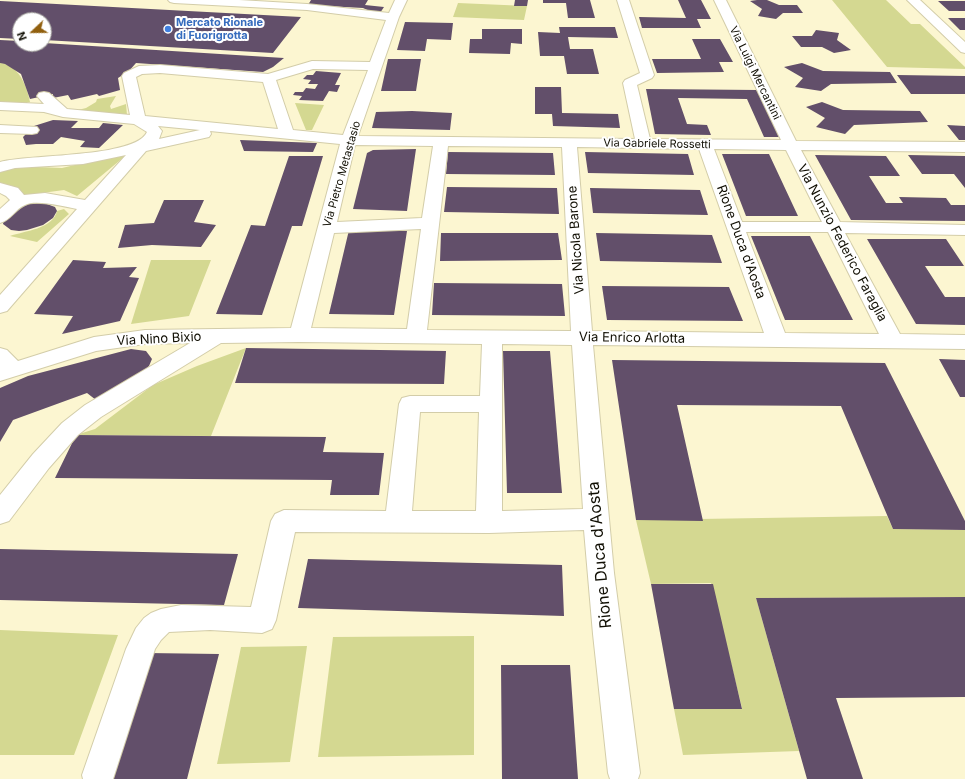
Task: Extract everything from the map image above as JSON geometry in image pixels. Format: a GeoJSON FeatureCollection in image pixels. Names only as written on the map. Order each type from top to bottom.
{"type":"FeatureCollection","features":[{"type":"Feature","properties":{"kind":"street"},"geometry":{"type":"LineString","coordinates":[[174,0],[269,2],[393,17]]}},
{"type":"Feature","properties":{"kind":"street","name":"Via Pietro Metastasio"},"geometry":{"type":"LineString","coordinates":[[299,335],[349,140],[393,17],[401,0]]}},
{"type":"Feature","properties":{"kind":"street"},"geometry":{"type":"LineString","coordinates":[[623,0],[647,75],[630,84],[644,144]]}},
{"type":"Feature","properties":{"kind":"street","name":"Via Luigi Mercantini"},"geometry":{"type":"LineString","coordinates":[[720,0],[791,145]]}},
{"type":"Feature","properties":{"kind":"street"},"geometry":{"type":"LineString","coordinates":[[913,0],[965,48]]}},
{"type":"Feature","properties":{"kind":"street"},"geometry":{"type":"LineString","coordinates":[[0,307],[142,146],[152,138],[155,131],[138,121],[129,76],[139,70],[167,69],[269,78],[312,65],[376,66]]}},
{"type":"Feature","properties":{"kind":"street"},"geometry":{"type":"LineString","coordinates":[[269,78],[287,134]]}},
{"type":"Feature","properties":{"kind":"street"},"geometry":{"type":"LineString","coordinates":[[44,96],[63,113]]}},
{"type":"Feature","properties":{"kind":"street"},"geometry":{"type":"LineString","coordinates":[[0,108],[21,110],[17,113],[0,112]]}},
{"type":"Feature","properties":{"kind":"street","name":"Via Gabriele Rossetti"},"geometry":{"type":"LineString","coordinates":[[0,108],[44,108],[63,113],[138,121],[349,140],[965,147]]}},
{"type":"Feature","properties":{"kind":"street"},"geometry":{"type":"LineString","coordinates":[[0,118],[11,118],[0,129]]}},
{"type":"Feature","properties":{"kind":"street"},"geometry":{"type":"LineString","coordinates":[[0,129],[32,130]]}},
{"type":"Feature","properties":{"kind":"street"},"geometry":{"type":"LineString","coordinates":[[0,167],[14,163],[83,159],[229,129]]}},
{"type":"Feature","properties":{"kind":"street"},"geometry":{"type":"LineString","coordinates":[[416,336],[441,141]]}},
{"type":"Feature","properties":{"kind":"street","name":"Via Nicola Barone"},"geometry":{"type":"LineString","coordinates":[[569,143],[582,338]]}},
{"type":"Feature","properties":{"kind":"street","name":"Rione Duca d'Aosta"},"geometry":{"type":"LineString","coordinates":[[705,144],[737,227],[777,340]]}},
{"type":"Feature","properties":{"kind":"street","name":"Via Nunzio Federico Faraglia"},"geometry":{"type":"LineString","coordinates":[[791,145],[893,342]]}},
{"type":"Feature","properties":{"kind":"street"},"geometry":{"type":"LineString","coordinates":[[0,188],[12,192],[20,200]]}},
{"type":"Feature","properties":{"kind":"street"},"geometry":{"type":"LineString","coordinates":[[0,218],[20,200],[45,198],[89,206]]}},
{"type":"Feature","properties":{"kind":"street"},"geometry":{"type":"LineString","coordinates":[[327,228],[430,222]]}},
{"type":"Feature","properties":{"kind":"street"},"geometry":{"type":"LineString","coordinates":[[737,227],[834,227],[965,230]]}},
{"type":"Feature","properties":{"kind":"street","name":"Via Enrico Arlotta"},"geometry":{"type":"LineString","coordinates":[[299,335],[965,342]]}},
{"type":"Feature","properties":{"kind":"street","name":"Via Nino Bixio"},"geometry":{"type":"LineString","coordinates":[[5,366],[94,344],[145,337],[299,335]]}},
{"type":"Feature","properties":{"kind":"street"},"geometry":{"type":"LineString","coordinates":[[0,514],[41,461],[70,429],[93,411],[215,337]]}},
{"type":"Feature","properties":{"kind":"street"},"geometry":{"type":"LineString","coordinates":[[489,522],[492,337]]}},
{"type":"Feature","properties":{"kind":"street","name":"Rione Duca d'Aosta"},"geometry":{"type":"LineString","coordinates":[[582,338],[607,635],[624,773]]}},
{"type":"Feature","properties":{"kind":"street"},"geometry":{"type":"LineString","coordinates":[[398,521],[410,404],[491,404]]}},
{"type":"Feature","properties":{"kind":"street"},"geometry":{"type":"LineString","coordinates":[[98,775],[141,649],[149,632],[161,622],[175,618],[262,620],[284,520],[489,522],[597,519]]}},
{"type":"Feature","properties":{"kind":"green space"},"geometry":{"type":"Polygon","coordinates":[[[832,0],[886,0],[911,24],[920,24],[965,67],[965,69],[887,67],[832,0]]]}},
{"type":"Feature","properties":{"kind":"green space"},"geometry":{"type":"Polygon","coordinates":[[[458,3],[527,6],[524,20],[453,17],[458,3]]]}},
{"type":"Feature","properties":{"kind":"green space"},"geometry":{"type":"Polygon","coordinates":[[[0,63],[12,68],[21,77],[27,89],[30,102],[23,104],[0,102],[0,63]]]}},
{"type":"Feature","properties":{"kind":"green space"},"geometry":{"type":"Polygon","coordinates":[[[116,96],[110,106],[111,109],[126,104],[127,115],[70,112],[86,108],[96,102],[97,99],[116,96]]]}},
{"type":"Feature","properties":{"kind":"green space"},"geometry":{"type":"Polygon","coordinates":[[[295,103],[324,105],[312,130],[306,130],[295,103]]]}},
{"type":"Feature","properties":{"kind":"green space"},"geometry":{"type":"Polygon","coordinates":[[[130,152],[77,196],[64,190],[27,195],[19,194],[0,184],[0,170],[13,166],[62,168],[130,152]]]}},
{"type":"Feature","properties":{"kind":"green space"},"geometry":{"type":"Polygon","coordinates":[[[64,209],[69,214],[37,242],[10,236],[44,226],[50,222],[57,211],[64,209]]]}},
{"type":"Feature","properties":{"kind":"green space"},"geometry":{"type":"Polygon","coordinates":[[[151,260],[211,260],[189,316],[131,324],[151,260]]]}},
{"type":"Feature","properties":{"kind":"green space"},"geometry":{"type":"Polygon","coordinates":[[[246,348],[211,436],[76,435],[95,429],[153,385],[197,366],[246,348]]]}},
{"type":"Feature","properties":{"kind":"green space"},"geometry":{"type":"Polygon","coordinates":[[[887,516],[893,529],[965,530],[965,597],[756,598],[799,751],[683,755],[674,709],[742,708],[711,583],[651,584],[636,520],[887,516]]]}},
{"type":"Feature","properties":{"kind":"green space"},"geometry":{"type":"Polygon","coordinates":[[[0,630],[118,635],[74,755],[0,755],[0,630]]]}},
{"type":"Feature","properties":{"kind":"green space"},"geometry":{"type":"Polygon","coordinates":[[[474,636],[474,755],[318,757],[333,637],[474,636]]]}},
{"type":"Feature","properties":{"kind":"green space"},"geometry":{"type":"Polygon","coordinates":[[[307,646],[290,762],[217,764],[241,647],[307,646]]]}},
{"type":"Feature","properties":{"kind":"building"},"geometry":{"type":"Polygon","coordinates":[[[311,0],[368,0],[365,5],[384,7],[380,13],[374,13],[363,8],[308,5],[311,0]]]}},
{"type":"Feature","properties":{"kind":"building"},"geometry":{"type":"Polygon","coordinates":[[[515,0],[528,0],[527,6],[514,6],[515,0]]]}},
{"type":"Feature","properties":{"kind":"building"},"geometry":{"type":"Polygon","coordinates":[[[543,0],[590,0],[595,18],[568,18],[566,3],[543,3],[543,0]]]}},
{"type":"Feature","properties":{"kind":"building"},"geometry":{"type":"Polygon","coordinates":[[[678,0],[701,0],[711,19],[697,19],[701,28],[642,28],[639,17],[686,18],[678,0]]]}},
{"type":"Feature","properties":{"kind":"building"},"geometry":{"type":"Polygon","coordinates":[[[767,0],[779,5],[797,5],[803,13],[783,13],[776,19],[758,16],[762,9],[750,1],[767,0]]]}},
{"type":"Feature","properties":{"kind":"building","name":"Mercato Rionale di Fuorigrotta"},"geometry":{"type":"Polygon","coordinates":[[[0,1],[301,17],[273,53],[52,40],[52,12],[12,12],[12,39],[0,38],[0,1]]]}},
{"type":"Feature","properties":{"kind":"building"},"geometry":{"type":"Polygon","coordinates":[[[938,1],[965,1],[965,11],[949,11],[938,1]]]}},
{"type":"Feature","properties":{"kind":"building"},"geometry":{"type":"Polygon","coordinates":[[[948,18],[965,18],[965,30],[960,30],[948,18]]]}},
{"type":"Feature","properties":{"kind":"building"},"geometry":{"type":"Polygon","coordinates":[[[405,22],[453,23],[451,40],[427,39],[425,51],[397,50],[405,22]]]}},
{"type":"Feature","properties":{"kind":"building"},"geometry":{"type":"Polygon","coordinates":[[[559,27],[615,27],[618,38],[568,37],[570,49],[593,49],[599,74],[567,74],[564,56],[540,56],[538,32],[560,33],[559,27]]]}},
{"type":"Feature","properties":{"kind":"building"},"geometry":{"type":"Polygon","coordinates":[[[482,29],[522,29],[522,44],[511,43],[510,54],[469,53],[470,39],[482,39],[482,29]]]}},
{"type":"Feature","properties":{"kind":"building"},"geometry":{"type":"Polygon","coordinates":[[[816,30],[839,33],[837,40],[851,50],[834,53],[822,47],[801,47],[792,36],[812,36],[816,30]]]}},
{"type":"Feature","properties":{"kind":"building"},"geometry":{"type":"Polygon","coordinates":[[[692,39],[720,39],[733,62],[719,62],[724,72],[657,73],[652,59],[701,59],[692,39]]]}},
{"type":"Feature","properties":{"kind":"building"},"geometry":{"type":"Polygon","coordinates":[[[0,40],[12,41],[12,52],[52,52],[52,44],[284,58],[273,67],[263,72],[136,63],[129,71],[118,78],[120,90],[99,96],[97,94],[71,100],[68,95],[53,98],[53,94],[30,99],[21,74],[5,64],[0,63],[0,40]]]}},
{"type":"Feature","properties":{"kind":"building"},"geometry":{"type":"Polygon","coordinates":[[[388,59],[421,59],[416,91],[381,91],[388,59]]]}},
{"type":"Feature","properties":{"kind":"building"},"geometry":{"type":"Polygon","coordinates":[[[802,63],[823,71],[890,72],[897,83],[831,84],[821,91],[795,87],[803,78],[784,67],[802,63]]]}},
{"type":"Feature","properties":{"kind":"building"},"geometry":{"type":"Polygon","coordinates":[[[316,71],[341,73],[335,85],[340,85],[337,92],[329,91],[323,101],[299,100],[302,96],[293,95],[295,92],[303,92],[306,88],[315,89],[318,84],[308,84],[311,80],[303,79],[307,75],[313,75],[316,71]]]}},
{"type":"Feature","properties":{"kind":"building"},"geometry":{"type":"Polygon","coordinates":[[[897,75],[965,76],[965,94],[911,94],[897,75]]]}},
{"type":"Feature","properties":{"kind":"building"},"geometry":{"type":"Polygon","coordinates":[[[535,87],[561,87],[562,113],[618,114],[620,128],[553,126],[552,114],[535,114],[535,87]]]}},
{"type":"Feature","properties":{"kind":"building"},"geometry":{"type":"Polygon","coordinates":[[[646,89],[758,90],[779,137],[764,137],[747,99],[678,98],[687,124],[707,125],[711,135],[655,134],[646,89]]]}},
{"type":"Feature","properties":{"kind":"building"},"geometry":{"type":"Polygon","coordinates":[[[822,102],[843,110],[920,111],[928,122],[854,125],[845,134],[816,127],[825,118],[806,107],[822,102]]]}},
{"type":"Feature","properties":{"kind":"building"},"geometry":{"type":"Polygon","coordinates":[[[412,111],[452,113],[450,130],[372,128],[376,112],[412,111]]]}},
{"type":"Feature","properties":{"kind":"building"},"geometry":{"type":"Polygon","coordinates":[[[53,120],[78,121],[71,128],[99,128],[103,123],[123,125],[99,148],[80,147],[85,141],[61,137],[53,144],[26,145],[23,137],[34,126],[53,120]]]}},
{"type":"Feature","properties":{"kind":"building"},"geometry":{"type":"Polygon","coordinates":[[[947,125],[965,126],[965,140],[959,140],[947,125]]]}},
{"type":"Feature","properties":{"kind":"building"},"geometry":{"type":"Polygon","coordinates":[[[240,140],[317,143],[313,152],[244,151],[240,140]]]}},
{"type":"Feature","properties":{"kind":"building"},"geometry":{"type":"Polygon","coordinates":[[[416,149],[407,211],[353,209],[367,153],[373,150],[416,149]]]}},
{"type":"Feature","properties":{"kind":"building"},"geometry":{"type":"Polygon","coordinates":[[[448,152],[553,153],[555,175],[446,174],[448,152]]]}},
{"type":"Feature","properties":{"kind":"building"},"geometry":{"type":"Polygon","coordinates":[[[585,152],[688,154],[694,175],[588,173],[585,152]]]}},
{"type":"Feature","properties":{"kind":"building"},"geometry":{"type":"Polygon","coordinates":[[[722,154],[769,154],[798,216],[746,216],[722,154]]]}},
{"type":"Feature","properties":{"kind":"building"},"geometry":{"type":"Polygon","coordinates":[[[815,155],[886,156],[900,176],[869,176],[886,203],[903,203],[899,197],[946,198],[951,205],[965,205],[965,221],[851,220],[815,155]]]}},
{"type":"Feature","properties":{"kind":"building"},"geometry":{"type":"Polygon","coordinates":[[[908,155],[965,156],[965,188],[954,174],[922,174],[908,155]]]}},
{"type":"Feature","properties":{"kind":"building"},"geometry":{"type":"Polygon","coordinates":[[[289,156],[323,156],[302,226],[292,226],[262,315],[216,314],[251,225],[265,226],[289,156]]]}},
{"type":"Feature","properties":{"kind":"building"},"geometry":{"type":"Polygon","coordinates":[[[447,187],[557,188],[559,214],[444,212],[447,187]]]}},
{"type":"Feature","properties":{"kind":"building"},"geometry":{"type":"Polygon","coordinates":[[[590,188],[700,190],[708,215],[593,213],[590,188]]]}},
{"type":"Feature","properties":{"kind":"building"},"geometry":{"type":"Polygon","coordinates":[[[164,200],[204,200],[194,222],[216,225],[201,247],[152,245],[118,248],[125,225],[154,223],[164,200]]]}},
{"type":"Feature","properties":{"kind":"building"},"geometry":{"type":"Polygon","coordinates":[[[44,203],[55,207],[57,211],[53,218],[43,225],[19,231],[11,230],[3,224],[4,219],[20,207],[28,204],[44,203]]]}},
{"type":"Feature","properties":{"kind":"building"},"geometry":{"type":"Polygon","coordinates":[[[349,230],[407,231],[394,315],[329,314],[349,230]]]}},
{"type":"Feature","properties":{"kind":"building"},"geometry":{"type":"Polygon","coordinates":[[[441,233],[558,233],[562,260],[440,261],[441,233]]]}},
{"type":"Feature","properties":{"kind":"building"},"geometry":{"type":"Polygon","coordinates":[[[596,233],[712,235],[722,263],[600,261],[596,233]]]}},
{"type":"Feature","properties":{"kind":"building"},"geometry":{"type":"Polygon","coordinates":[[[751,236],[810,236],[853,320],[785,320],[751,236]]]}},
{"type":"Feature","properties":{"kind":"building"},"geometry":{"type":"Polygon","coordinates":[[[867,239],[946,239],[964,266],[925,266],[945,297],[965,297],[965,325],[916,324],[867,239]]]}},
{"type":"Feature","properties":{"kind":"building"},"geometry":{"type":"Polygon","coordinates":[[[73,260],[106,262],[103,268],[137,267],[129,277],[139,278],[120,321],[62,334],[73,316],[34,314],[73,260]]]}},
{"type":"Feature","properties":{"kind":"building"},"geometry":{"type":"Polygon","coordinates":[[[434,283],[562,284],[565,316],[432,315],[434,283]]]}},
{"type":"Feature","properties":{"kind":"building"},"geometry":{"type":"Polygon","coordinates":[[[602,286],[729,287],[743,321],[607,320],[602,286]]]}},
{"type":"Feature","properties":{"kind":"building"},"geometry":{"type":"Polygon","coordinates":[[[246,348],[446,351],[444,384],[235,383],[246,348]]]}},
{"type":"Feature","properties":{"kind":"building"},"geometry":{"type":"Polygon","coordinates":[[[131,349],[146,351],[152,359],[149,366],[137,378],[96,400],[87,393],[13,420],[0,442],[0,388],[28,376],[131,349]]]}},
{"type":"Feature","properties":{"kind":"building"},"geometry":{"type":"Polygon","coordinates":[[[503,351],[550,351],[562,493],[507,493],[503,351]]]}},
{"type":"Feature","properties":{"kind":"building"},"geometry":{"type":"Polygon","coordinates":[[[939,359],[965,360],[965,397],[960,397],[939,359]]]}},
{"type":"Feature","properties":{"kind":"building"},"geometry":{"type":"Polygon","coordinates":[[[612,360],[885,363],[965,521],[965,530],[893,529],[841,406],[677,405],[703,521],[636,520],[612,360]]]}},
{"type":"Feature","properties":{"kind":"building"},"geometry":{"type":"Polygon","coordinates":[[[76,435],[326,437],[323,452],[384,453],[379,495],[330,495],[332,480],[55,478],[76,435]]]}},
{"type":"Feature","properties":{"kind":"building"},"geometry":{"type":"Polygon","coordinates":[[[0,549],[238,554],[224,605],[0,600],[0,549]]]}},
{"type":"Feature","properties":{"kind":"building"},"geometry":{"type":"Polygon","coordinates":[[[308,559],[562,565],[564,616],[298,608],[308,559]]]}},
{"type":"Feature","properties":{"kind":"building"},"geometry":{"type":"Polygon","coordinates":[[[651,584],[713,584],[742,709],[674,709],[651,584]]]}},
{"type":"Feature","properties":{"kind":"building"},"geometry":{"type":"Polygon","coordinates":[[[965,597],[965,697],[836,698],[863,779],[807,779],[756,598],[965,597]]]}},
{"type":"Feature","properties":{"kind":"building"},"geometry":{"type":"Polygon","coordinates":[[[147,653],[219,654],[187,779],[107,779],[147,653]]]}},
{"type":"Feature","properties":{"kind":"building"},"geometry":{"type":"Polygon","coordinates":[[[501,665],[570,665],[578,779],[502,779],[501,665]]]}},
{"type":"Feature","properties":{"kind":"place","name":"Mercato Rionale di Fuorigrotta"},"geometry":{"type":"Point","coordinates":[168,29]}}]}
